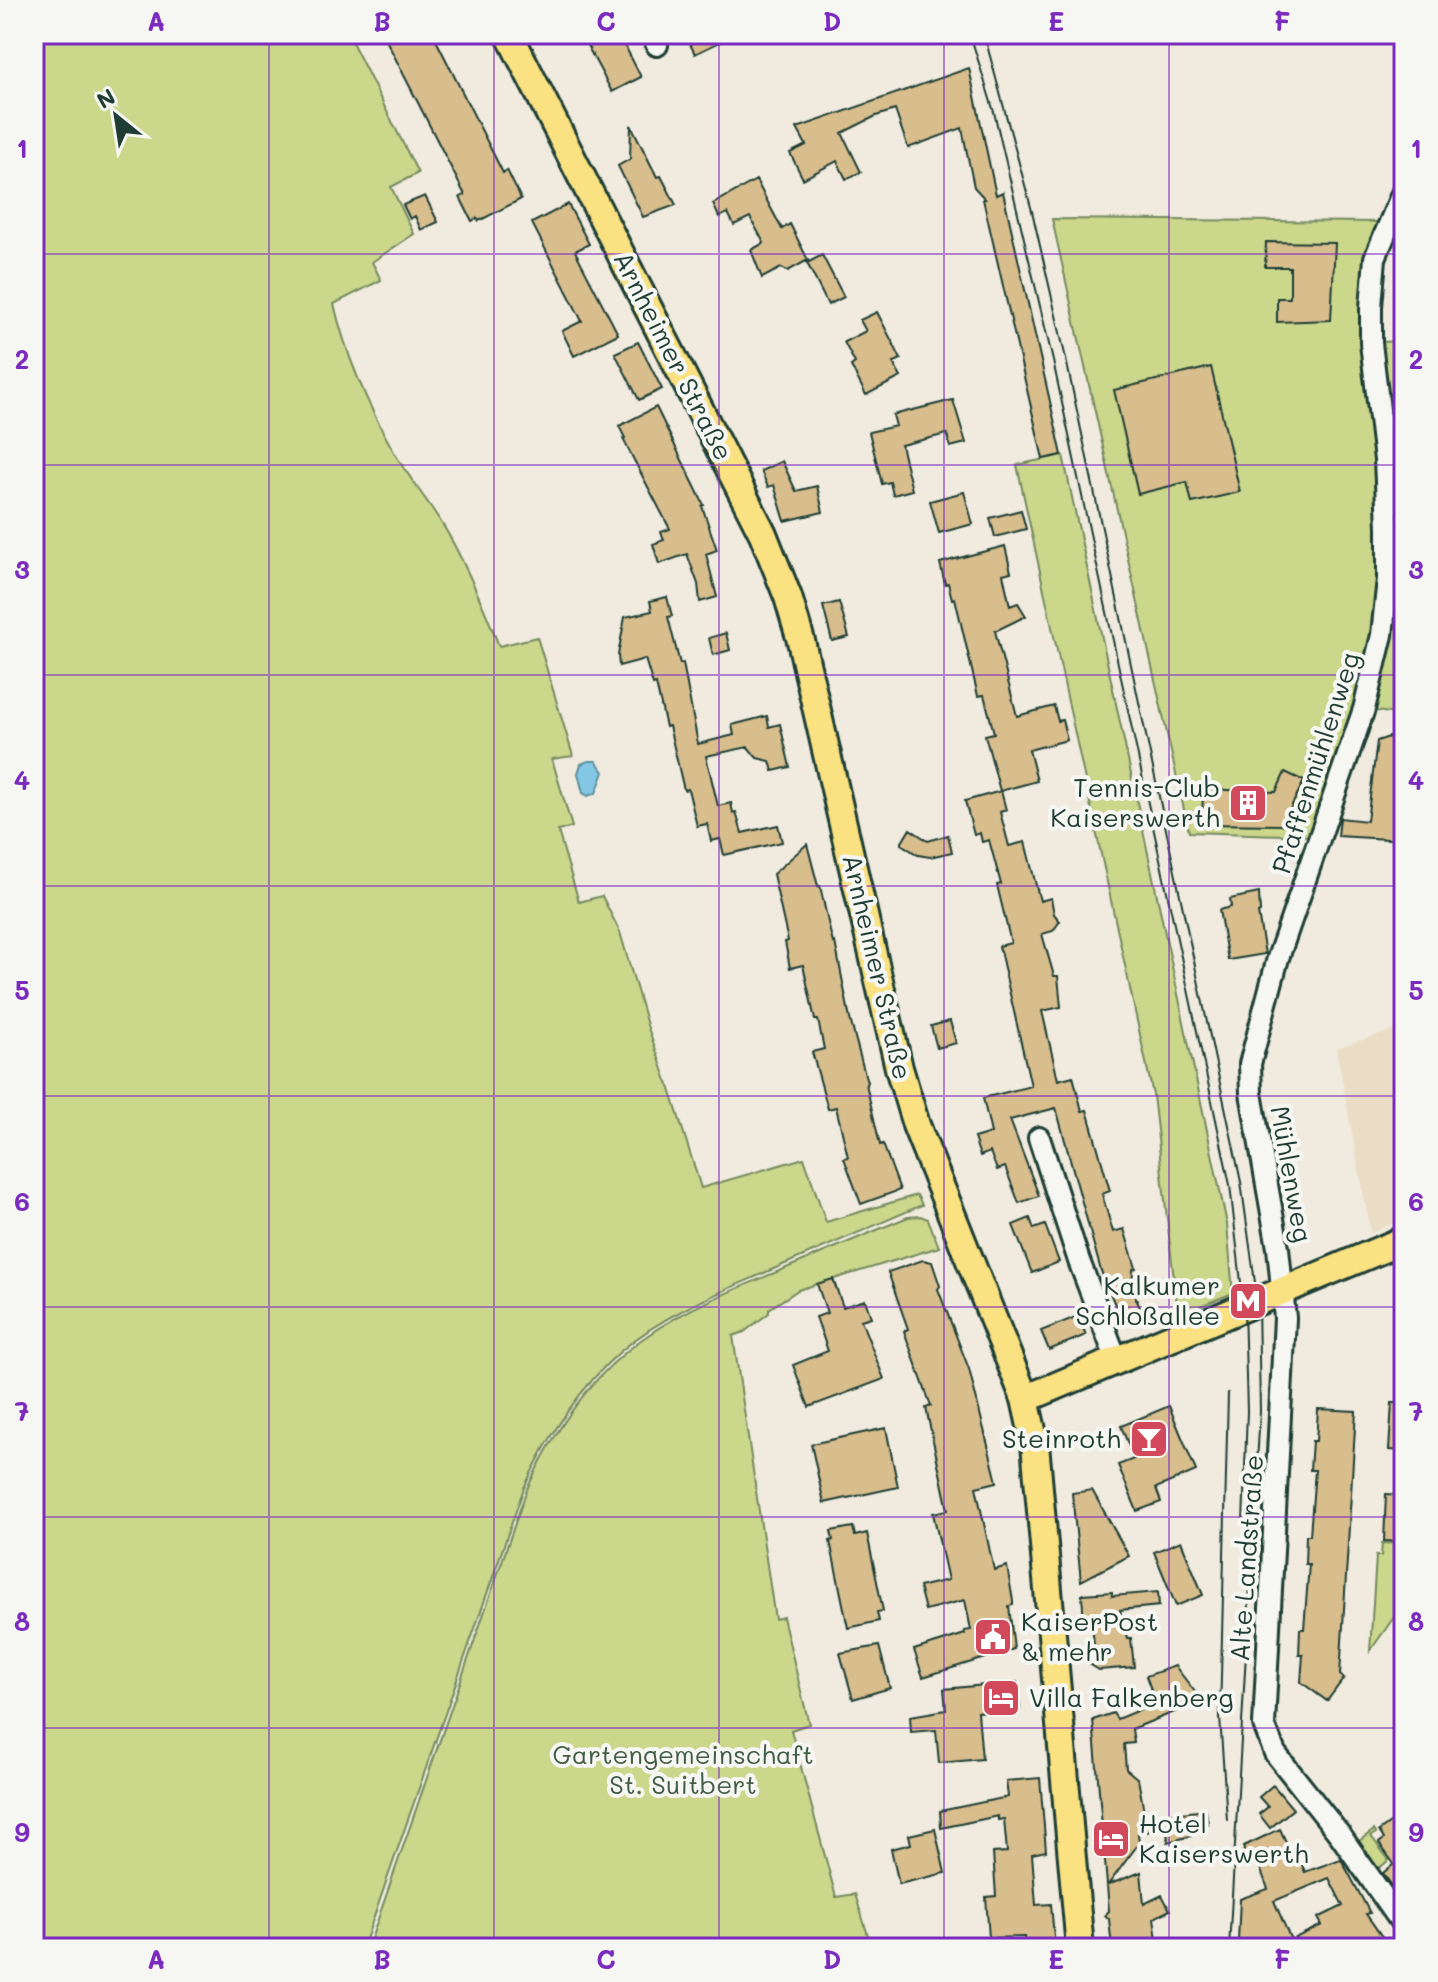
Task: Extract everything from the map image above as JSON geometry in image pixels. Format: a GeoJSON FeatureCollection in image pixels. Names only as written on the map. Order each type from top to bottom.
{"type":"FeatureCollection","features":[{"type":"Feature","properties":{"kind":"main road","name":"Arnheimer Straße"},"geometry":{"type":"LineString","coordinates":[[509,34],[642,292],[775,562],[801,641],[899,1068],[916,1125],[1025,1399],[1035,1444],[1080,1948]]}},
{"type":"Feature","properties":{"kind":"main road"},"geometry":{"type":"LineString","coordinates":[[1025,1399],[1404,1240]]}},
{"type":"Feature","properties":{"kind":"street","name":"Pfaffenmühlenweg"},"geometry":{"type":"LineString","coordinates":[[1250,1064],[1278,958],[1364,709],[1382,635],[1388,579],[1388,527],[1385,460],[1371,343],[1371,307],[1375,258],[1404,189]]}},
{"type":"Feature","properties":{"kind":"street","name":"Mühlenweg"},"geometry":{"type":"LineString","coordinates":[[1250,1064],[1256,1124],[1284,1292]]}},
{"type":"Feature","properties":{"kind":"street"},"geometry":{"type":"LineString","coordinates":[[1039,1138],[1079,1261],[1117,1361]]}},
{"type":"Feature","properties":{"kind":"street","name":"Alte Landstraße"},"geometry":{"type":"LineString","coordinates":[[1284,1292],[1264,1725],[1275,1753],[1330,1821],[1404,1926]]}},
{"type":"Feature","properties":{"kind":"shaded area"},"geometry":{"type":"Polygon","coordinates":[[[1404,1027],[1404,1219],[1371,1233],[1336,1048],[1404,1027]]]}},
{"type":"Feature","properties":{"kind":"green space"},"geometry":{"type":"Polygon","coordinates":[[[34,34],[348,34],[418,173],[391,187],[414,234],[372,262],[381,280],[334,304],[345,342],[375,417],[451,539],[499,646],[537,637],[573,756],[552,759],[572,827],[558,831],[579,902],[602,896],[620,932],[701,1188],[804,1158],[826,1222],[917,1195],[922,1205],[675,1314],[622,1350],[578,1397],[543,1450],[524,1488],[363,1948],[34,1948],[34,34]]]}},
{"type":"Feature","properties":{"kind":"green space"},"geometry":{"type":"Polygon","coordinates":[[[1052,219],[1381,222],[1368,257],[1383,532],[1371,666],[1313,836],[1189,832],[1052,219]]]}},
{"type":"Feature","properties":{"kind":"green space"},"geometry":{"type":"Polygon","coordinates":[[[1404,341],[1404,714],[1401,715],[1371,710],[1383,675],[1396,597],[1395,497],[1379,342],[1404,341]]]}},
{"type":"Feature","properties":{"kind":"green space"},"geometry":{"type":"Polygon","coordinates":[[[1063,455],[1227,1224],[1233,1293],[1178,1315],[1153,1095],[1017,465],[1063,455]]]}},
{"type":"Feature","properties":{"kind":"green space","name":"Gartengemeinschaft St. Suitbert"},"geometry":{"type":"Polygon","coordinates":[[[908,1217],[928,1219],[939,1247],[798,1290],[769,1309],[769,1313],[744,1332],[733,1336],[775,1619],[783,1617],[809,1724],[791,1730],[836,1897],[855,1894],[872,1948],[368,1948],[527,1489],[569,1414],[611,1365],[643,1338],[678,1316],[908,1217]]]}},
{"type":"Feature","properties":{"kind":"green space"},"geometry":{"type":"Polygon","coordinates":[[[1382,1543],[1404,1544],[1404,1603],[1370,1651],[1376,1556],[1381,1556],[1382,1543]]]}},
{"type":"Feature","properties":{"kind":"green space"},"geometry":{"type":"Polygon","coordinates":[[[1374,1830],[1376,1833],[1371,1836],[1389,1860],[1378,1869],[1359,1841],[1374,1830]]]}},
{"type":"Feature","properties":{"kind":"water"},"geometry":{"type":"Polygon","coordinates":[[[596,761],[604,772],[596,793],[588,796],[583,793],[578,773],[581,764],[596,761]]]}},
{"type":"Feature","properties":{"kind":"building"},"geometry":{"type":"Polygon","coordinates":[[[383,34],[433,34],[503,173],[507,170],[521,199],[479,221],[477,218],[472,221],[460,197],[465,195],[383,34]]]}},
{"type":"Feature","properties":{"kind":"building"},"geometry":{"type":"Polygon","coordinates":[[[581,34],[619,34],[641,77],[612,92],[581,34]]]}},
{"type":"Feature","properties":{"kind":"building"},"geometry":{"type":"Polygon","coordinates":[[[685,34],[736,34],[695,54],[685,34]]]}},
{"type":"Feature","properties":{"kind":"building"},"geometry":{"type":"Polygon","coordinates":[[[969,68],[996,195],[1003,192],[1062,455],[1043,459],[985,199],[974,187],[962,128],[908,148],[895,110],[876,116],[842,133],[861,172],[846,179],[837,161],[803,179],[790,153],[806,145],[797,128],[969,68]]]}},
{"type":"Feature","properties":{"kind":"building"},"geometry":{"type":"Polygon","coordinates":[[[631,125],[657,177],[661,176],[676,205],[643,217],[618,166],[630,159],[631,125]]]}},
{"type":"Feature","properties":{"kind":"building"},"geometry":{"type":"Polygon","coordinates":[[[756,180],[782,229],[790,224],[808,260],[788,271],[781,268],[762,278],[751,250],[764,243],[750,217],[734,225],[728,213],[719,217],[713,204],[756,180]]]}},
{"type":"Feature","properties":{"kind":"building"},"geometry":{"type":"Polygon","coordinates":[[[425,196],[438,222],[421,230],[415,216],[410,219],[403,205],[425,196]]]}},
{"type":"Feature","properties":{"kind":"building"},"geometry":{"type":"Polygon","coordinates":[[[568,204],[589,244],[575,251],[618,334],[574,356],[562,331],[582,321],[532,223],[568,204]]]}},
{"type":"Feature","properties":{"kind":"building"},"geometry":{"type":"Polygon","coordinates":[[[1266,242],[1335,243],[1331,320],[1277,322],[1277,298],[1290,298],[1290,267],[1265,267],[1266,242]]]}},
{"type":"Feature","properties":{"kind":"building"},"geometry":{"type":"Polygon","coordinates":[[[822,255],[844,297],[828,305],[807,263],[822,255]]]}},
{"type":"Feature","properties":{"kind":"building"},"geometry":{"type":"Polygon","coordinates":[[[877,312],[901,359],[893,363],[901,377],[866,395],[851,366],[855,363],[844,342],[866,331],[860,320],[877,312]]]}},
{"type":"Feature","properties":{"kind":"building"},"geometry":{"type":"Polygon","coordinates":[[[638,342],[662,389],[639,400],[615,353],[638,342]]]}},
{"type":"Feature","properties":{"kind":"building"},"geometry":{"type":"Polygon","coordinates":[[[1211,367],[1240,492],[1192,503],[1187,482],[1138,494],[1114,390],[1211,367]]]}},
{"type":"Feature","properties":{"kind":"building"},"geometry":{"type":"Polygon","coordinates":[[[953,400],[966,443],[950,447],[947,434],[901,445],[912,490],[893,495],[890,482],[882,484],[869,432],[896,426],[893,415],[953,400]]]}},
{"type":"Feature","properties":{"kind":"building"},"geometry":{"type":"Polygon","coordinates":[[[656,407],[704,505],[717,550],[706,554],[717,597],[700,602],[698,584],[687,554],[659,564],[653,544],[664,540],[661,532],[670,529],[619,426],[656,407]]]}},
{"type":"Feature","properties":{"kind":"building"},"geometry":{"type":"Polygon","coordinates":[[[782,461],[796,491],[817,486],[823,512],[785,521],[774,485],[768,487],[761,471],[782,461]]]}},
{"type":"Feature","properties":{"kind":"building"},"geometry":{"type":"Polygon","coordinates":[[[964,492],[973,524],[939,533],[930,501],[964,492]]]}},
{"type":"Feature","properties":{"kind":"building"},"geometry":{"type":"Polygon","coordinates":[[[1021,510],[1026,529],[995,537],[990,518],[1021,510]]]}},
{"type":"Feature","properties":{"kind":"building"},"geometry":{"type":"Polygon","coordinates":[[[1005,546],[1011,572],[1003,574],[1010,606],[1018,603],[1026,616],[995,631],[1017,716],[1054,706],[1058,721],[1062,720],[1067,740],[1029,750],[1037,781],[1000,791],[985,735],[994,733],[984,695],[978,696],[955,598],[952,599],[948,583],[945,584],[940,563],[1005,546]]]}},
{"type":"Feature","properties":{"kind":"building"},"geometry":{"type":"Polygon","coordinates":[[[667,597],[672,616],[668,617],[680,664],[683,663],[698,744],[734,735],[732,725],[767,716],[769,727],[780,724],[790,767],[773,771],[770,761],[757,758],[748,747],[706,756],[718,806],[731,803],[742,833],[778,825],[782,842],[724,855],[720,839],[711,841],[707,824],[697,826],[688,789],[684,790],[656,684],[653,685],[645,659],[619,666],[625,617],[652,611],[650,601],[667,597]]]}},
{"type":"Feature","properties":{"kind":"building"},"geometry":{"type":"Polygon","coordinates":[[[839,602],[849,637],[832,641],[823,606],[839,602]]]}},
{"type":"Feature","properties":{"kind":"building"},"geometry":{"type":"Polygon","coordinates":[[[726,633],[730,650],[713,655],[709,638],[726,633]]]}},
{"type":"Feature","properties":{"kind":"building"},"geometry":{"type":"Polygon","coordinates":[[[1404,732],[1404,840],[1338,836],[1340,818],[1367,821],[1377,741],[1404,732]]]}},
{"type":"Feature","properties":{"kind":"building","name":"Tennis-Club Kaiserswerth"},"geometry":{"type":"Polygon","coordinates":[[[1285,772],[1304,781],[1282,825],[1202,824],[1203,789],[1276,792],[1285,772]]]}},
{"type":"Feature","properties":{"kind":"building"},"geometry":{"type":"Polygon","coordinates":[[[1001,791],[1006,810],[1000,812],[1009,846],[1025,842],[1040,901],[1051,898],[1054,914],[1060,921],[1053,931],[1042,934],[1054,976],[1058,976],[1061,1007],[1042,1011],[1058,1080],[1073,1076],[1082,1111],[1087,1110],[1110,1191],[1102,1194],[1113,1232],[1124,1229],[1136,1268],[1133,1269],[1132,1289],[1141,1310],[1120,1317],[1101,1271],[1056,1108],[1010,1120],[1039,1196],[1019,1203],[1005,1167],[997,1170],[990,1152],[980,1156],[974,1138],[991,1133],[983,1098],[1031,1086],[999,946],[1011,943],[997,885],[1001,884],[989,840],[982,842],[980,833],[974,835],[965,801],[1001,791]]]}},
{"type":"Feature","properties":{"kind":"building"},"geometry":{"type":"Polygon","coordinates":[[[910,829],[928,841],[948,835],[952,852],[930,857],[918,855],[901,844],[910,829]]]}},
{"type":"Feature","properties":{"kind":"building"},"geometry":{"type":"Polygon","coordinates":[[[807,844],[835,942],[880,1145],[883,1144],[900,1190],[861,1204],[844,1158],[848,1157],[836,1107],[828,1109],[812,1052],[824,1049],[818,1020],[815,1020],[803,965],[790,968],[785,942],[788,941],[773,874],[807,844]]]}},
{"type":"Feature","properties":{"kind":"building"},"geometry":{"type":"Polygon","coordinates":[[[1259,893],[1258,913],[1265,954],[1228,960],[1219,910],[1231,907],[1230,899],[1259,893]]]}},
{"type":"Feature","properties":{"kind":"building"},"geometry":{"type":"Polygon","coordinates":[[[950,1021],[956,1043],[937,1048],[931,1026],[950,1021]]]}},
{"type":"Feature","properties":{"kind":"building"},"geometry":{"type":"Polygon","coordinates":[[[1030,1218],[1034,1229],[1045,1225],[1059,1262],[1032,1273],[1013,1225],[1030,1218]]]}},
{"type":"Feature","properties":{"kind":"building"},"geometry":{"type":"Polygon","coordinates":[[[923,1260],[932,1262],[940,1286],[938,1289],[969,1369],[997,1482],[976,1487],[994,1570],[1007,1566],[1013,1601],[1013,1605],[1009,1606],[1014,1649],[923,1677],[914,1650],[971,1630],[965,1600],[925,1610],[919,1587],[948,1580],[933,1513],[948,1510],[926,1408],[931,1406],[904,1331],[908,1329],[888,1272],[923,1260]]]}},
{"type":"Feature","properties":{"kind":"building"},"geometry":{"type":"Polygon","coordinates":[[[833,1279],[843,1307],[865,1300],[871,1317],[861,1320],[884,1379],[809,1407],[793,1365],[828,1351],[816,1317],[827,1313],[817,1284],[833,1279]]]}},
{"type":"Feature","properties":{"kind":"building"},"geometry":{"type":"Polygon","coordinates":[[[1078,1316],[1086,1335],[1049,1350],[1041,1331],[1078,1316]]]}},
{"type":"Feature","properties":{"kind":"building"},"geometry":{"type":"Polygon","coordinates":[[[1392,1403],[1404,1403],[1404,1451],[1389,1450],[1392,1403]]]}},
{"type":"Feature","properties":{"kind":"building"},"geometry":{"type":"Polygon","coordinates":[[[1169,1406],[1196,1471],[1156,1488],[1161,1502],[1137,1511],[1118,1465],[1134,1459],[1121,1426],[1169,1406]]]}},
{"type":"Feature","properties":{"kind":"building"},"geometry":{"type":"Polygon","coordinates":[[[1318,1409],[1356,1411],[1340,1675],[1344,1678],[1327,1701],[1301,1682],[1303,1655],[1299,1655],[1309,1564],[1305,1564],[1306,1535],[1310,1535],[1315,1470],[1310,1470],[1312,1441],[1316,1441],[1318,1409]]]}},
{"type":"Feature","properties":{"kind":"building"},"geometry":{"type":"Polygon","coordinates":[[[886,1428],[898,1487],[824,1503],[811,1444],[886,1428]]]}},
{"type":"Feature","properties":{"kind":"building"},"geometry":{"type":"Polygon","coordinates":[[[1092,1490],[1129,1556],[1081,1581],[1072,1493],[1092,1490]]]}},
{"type":"Feature","properties":{"kind":"building"},"geometry":{"type":"Polygon","coordinates":[[[1386,1494],[1404,1495],[1404,1542],[1384,1541],[1386,1494]]]}},
{"type":"Feature","properties":{"kind":"building"},"geometry":{"type":"Polygon","coordinates":[[[853,1527],[855,1536],[867,1533],[883,1611],[877,1612],[879,1621],[848,1628],[830,1541],[833,1540],[831,1531],[853,1527]]]}},
{"type":"Feature","properties":{"kind":"building"},"geometry":{"type":"Polygon","coordinates":[[[1181,1541],[1203,1595],[1176,1606],[1154,1552],[1181,1541]]]}},
{"type":"Feature","properties":{"kind":"building"},"geometry":{"type":"Polygon","coordinates":[[[1112,1592],[1112,1596],[1158,1592],[1159,1606],[1120,1610],[1127,1638],[1131,1638],[1134,1667],[1099,1670],[1086,1662],[1095,1656],[1092,1623],[1084,1624],[1082,1594],[1112,1592]]]}},
{"type":"Feature","properties":{"kind":"building"},"geometry":{"type":"Polygon","coordinates":[[[879,1646],[890,1688],[853,1699],[840,1653],[879,1646]]]}},
{"type":"Feature","properties":{"kind":"building"},"geometry":{"type":"Polygon","coordinates":[[[1175,1666],[1202,1701],[1132,1729],[1134,1743],[1124,1744],[1126,1769],[1138,1779],[1145,1817],[1206,1810],[1208,1824],[1187,1827],[1191,1836],[1168,1842],[1167,1829],[1138,1833],[1139,1843],[1108,1885],[1141,1872],[1144,1904],[1162,1895],[1170,1910],[1154,1918],[1158,1948],[1112,1948],[1109,1919],[1105,1915],[1109,1911],[1093,1720],[1113,1713],[1117,1719],[1156,1703],[1146,1676],[1175,1666]]]}},
{"type":"Feature","properties":{"kind":"building"},"geometry":{"type":"Polygon","coordinates":[[[1017,1682],[1020,1708],[978,1712],[982,1759],[939,1763],[936,1730],[911,1732],[910,1716],[946,1710],[944,1689],[1017,1682]]]}},
{"type":"Feature","properties":{"kind":"building"},"geometry":{"type":"Polygon","coordinates":[[[1040,1778],[1046,1851],[1032,1854],[1036,1905],[1051,1904],[1055,1948],[1024,1948],[1024,1937],[989,1938],[986,1897],[996,1896],[993,1853],[1007,1852],[1004,1819],[998,1820],[998,1816],[941,1828],[940,1811],[1008,1797],[1006,1781],[1040,1778]]]}},
{"type":"Feature","properties":{"kind":"building"},"geometry":{"type":"Polygon","coordinates":[[[1273,1785],[1293,1809],[1270,1828],[1259,1814],[1268,1807],[1259,1797],[1273,1785]]]}},
{"type":"Feature","properties":{"kind":"building"},"geometry":{"type":"Polygon","coordinates":[[[1404,1813],[1404,1903],[1383,1873],[1394,1864],[1379,1843],[1384,1839],[1379,1831],[1404,1813]]]}},
{"type":"Feature","properties":{"kind":"building"},"geometry":{"type":"Polygon","coordinates":[[[935,1829],[945,1873],[899,1884],[891,1849],[911,1844],[909,1835],[935,1829]]]}},
{"type":"Feature","properties":{"kind":"building"},"geometry":{"type":"Polygon","coordinates":[[[1280,1829],[1293,1857],[1298,1855],[1305,1872],[1341,1859],[1370,1913],[1366,1914],[1390,1948],[1241,1948],[1238,1941],[1240,1899],[1268,1889],[1256,1857],[1243,1863],[1244,1846],[1280,1829]],[[1329,1878],[1274,1901],[1291,1940],[1322,1925],[1318,1918],[1343,1906],[1329,1878]]]}},
{"type":"Feature","properties":{"kind":"tram line"},"geometry":{"type":"LineString","coordinates":[[970,34],[994,112],[1053,361],[1230,1185],[1244,1309],[1247,1411],[1243,1524]]}},
{"type":"Feature","properties":{"kind":"tram line"},"geometry":{"type":"LineString","coordinates":[[984,34],[1032,211],[1066,359],[1241,1182],[1258,1304],[1260,1411],[1229,1948]]}},
{"type":"Feature","properties":{"kind":"tram line"},"geometry":{"type":"LineString","coordinates":[[1227,1820],[1220,1717],[1228,1393]]}},
{"type":"Feature","properties":{"kind":"place","name":"Tennis-Club Kaiserswerth"},"geometry":{"type":"Point","coordinates":[1248,803]}},
{"type":"Feature","properties":{"kind":"place","name":"Kalkumer Schloßallee"},"geometry":{"type":"Point","coordinates":[1248,1301]}},
{"type":"Feature","properties":{"kind":"place","name":"Steinroth"},"geometry":{"type":"Point","coordinates":[1149,1439]}},
{"type":"Feature","properties":{"kind":"place","name":"KaiserPost & mehr"},"geometry":{"type":"Point","coordinates":[993,1637]}},
{"type":"Feature","properties":{"kind":"place","name":"Villa Falkenberg"},"geometry":{"type":"Point","coordinates":[1001,1698]}},
{"type":"Feature","properties":{"kind":"place","name":"Hotel Kaiserswerth"},"geometry":{"type":"Point","coordinates":[1111,1839]}}]}
